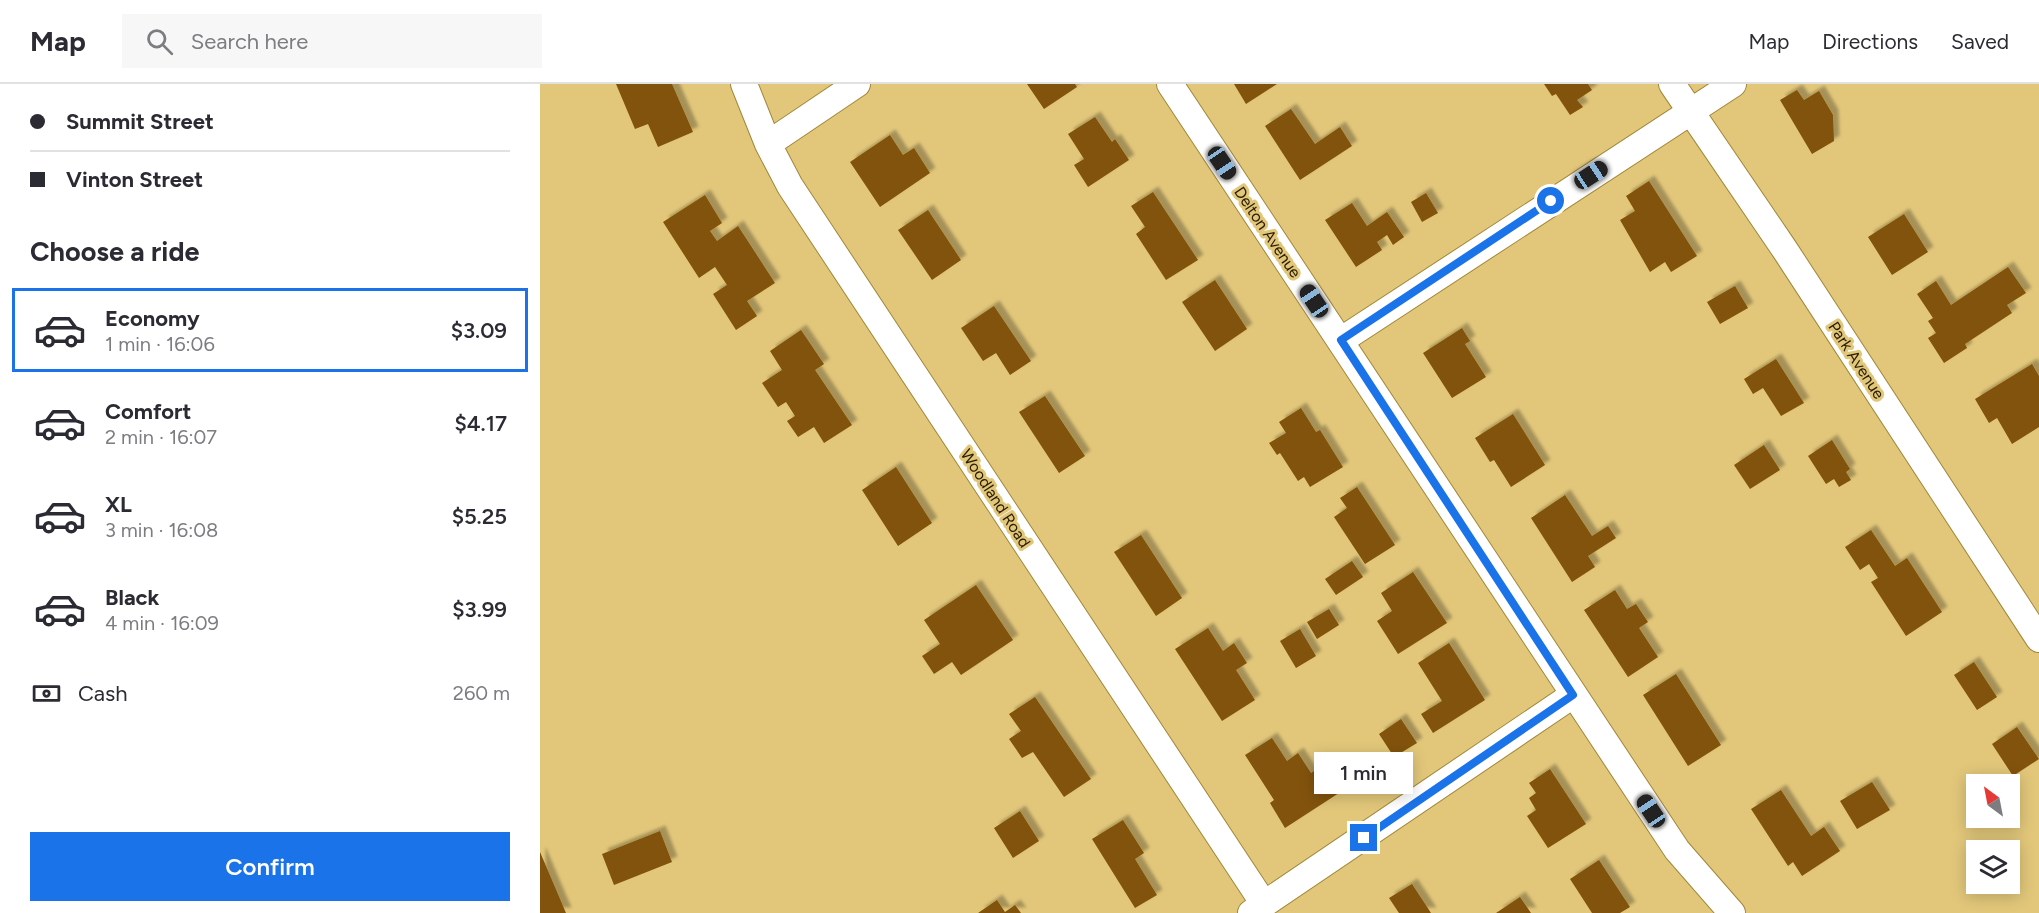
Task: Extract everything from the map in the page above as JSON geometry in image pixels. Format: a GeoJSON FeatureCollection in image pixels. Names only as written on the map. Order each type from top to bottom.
{"type":"FeatureCollection","features":[{"type":"Feature","properties":{"kind":"street","name":"Woodland Road"},"geometry":{"type":"LineString","coordinates":[[744,84],[768,144],[790,186],[1258,909]]}},
{"type":"Feature","properties":{"kind":"street"},"geometry":{"type":"LineString","coordinates":[[768,144],[857,84]]}},
{"type":"Feature","properties":{"kind":"street","name":"Delton Avenue"},"geometry":{"type":"LineString","coordinates":[[1170,84],[1677,850],[1732,913]]}},
{"type":"Feature","properties":{"kind":"street","name":"Park Avenue"},"geometry":{"type":"LineString","coordinates":[[1672,84],[1922,458],[2039,639]]}},
{"type":"Feature","properties":{"kind":"street"},"geometry":{"type":"LineString","coordinates":[[1341,340],[1733,84]]}},
{"type":"Feature","properties":{"kind":"street"},"geometry":{"type":"LineString","coordinates":[[1258,909],[1573,695]]}},
{"type":"Feature","properties":{"kind":"building"},"geometry":{"type":"Polygon","coordinates":[[[616,84],[672,84],[693,132],[658,147],[648,124],[635,129],[616,84]]]}},
{"type":"Feature","properties":{"kind":"building"},"geometry":{"type":"Polygon","coordinates":[[[1027,84],[1075,84],[1077,87],[1044,109],[1027,84]]]}},
{"type":"Feature","properties":{"kind":"building"},"geometry":{"type":"Polygon","coordinates":[[[1234,84],[1277,84],[1246,104],[1234,84]]]}},
{"type":"Feature","properties":{"kind":"building"},"geometry":{"type":"Polygon","coordinates":[[[1544,84],[1588,84],[1592,90],[1577,100],[1583,107],[1570,115],[1556,94],[1552,96],[1544,84]]]}},
{"type":"Feature","properties":{"kind":"building"},"geometry":{"type":"Polygon","coordinates":[[[1797,90],[1804,100],[1819,91],[1833,115],[1834,141],[1812,154],[1780,100],[1797,90]]]}},
{"type":"Feature","properties":{"kind":"building"},"geometry":{"type":"Polygon","coordinates":[[[1291,109],[1315,144],[1340,127],[1352,146],[1300,180],[1265,126],[1291,109]]]}},
{"type":"Feature","properties":{"kind":"building"},"geometry":{"type":"Polygon","coordinates":[[[1095,117],[1112,142],[1115,139],[1129,160],[1088,187],[1074,165],[1084,159],[1068,134],[1095,117]]]}},
{"type":"Feature","properties":{"kind":"building"},"geometry":{"type":"Polygon","coordinates":[[[890,135],[903,155],[914,148],[930,173],[880,207],[850,162],[890,135]]]}},
{"type":"Feature","properties":{"kind":"building"},"geometry":{"type":"Polygon","coordinates":[[[1649,181],[1697,256],[1671,272],[1665,262],[1650,272],[1620,220],[1635,211],[1626,196],[1649,181]]]}},
{"type":"Feature","properties":{"kind":"building"},"geometry":{"type":"Polygon","coordinates":[[[1153,192],[1198,260],[1166,280],[1136,234],[1145,227],[1131,206],[1153,192]]]}},
{"type":"Feature","properties":{"kind":"building"},"geometry":{"type":"Polygon","coordinates":[[[1426,193],[1438,213],[1422,222],[1411,202],[1426,193]]]}},
{"type":"Feature","properties":{"kind":"building"},"geometry":{"type":"Polygon","coordinates":[[[705,195],[722,223],[710,231],[717,241],[738,226],[775,283],[747,301],[757,316],[736,330],[713,294],[727,285],[715,267],[699,278],[663,222],[705,195]]]}},
{"type":"Feature","properties":{"kind":"building"},"geometry":{"type":"Polygon","coordinates":[[[1352,203],[1367,226],[1387,212],[1404,237],[1393,245],[1387,235],[1377,242],[1382,250],[1356,267],[1325,220],[1352,203]]]}},
{"type":"Feature","properties":{"kind":"building"},"geometry":{"type":"Polygon","coordinates":[[[928,210],[961,260],[932,280],[898,230],[928,210]]]}},
{"type":"Feature","properties":{"kind":"building"},"geometry":{"type":"Polygon","coordinates":[[[1904,214],[1928,252],[1892,275],[1868,237],[1904,214]]]}},
{"type":"Feature","properties":{"kind":"building"},"geometry":{"type":"Polygon","coordinates":[[[2008,267],[2026,293],[2007,305],[2012,313],[1965,344],[1967,348],[1944,363],[1928,338],[1936,333],[1928,321],[1933,318],[1917,294],[1936,281],[1951,305],[2008,267]]]}},
{"type":"Feature","properties":{"kind":"building"},"geometry":{"type":"Polygon","coordinates":[[[1215,280],[1247,329],[1215,351],[1182,302],[1215,280]]]}},
{"type":"Feature","properties":{"kind":"building"},"geometry":{"type":"Polygon","coordinates":[[[1735,286],[1748,308],[1720,324],[1707,302],[1735,286]]]}},
{"type":"Feature","properties":{"kind":"building"},"geometry":{"type":"Polygon","coordinates":[[[994,306],[1031,361],[1010,375],[996,353],[983,361],[961,328],[994,306]]]}},
{"type":"Feature","properties":{"kind":"building"},"geometry":{"type":"Polygon","coordinates":[[[1462,328],[1470,341],[1465,344],[1486,377],[1452,398],[1423,353],[1462,328]]]}},
{"type":"Feature","properties":{"kind":"building"},"geometry":{"type":"Polygon","coordinates":[[[801,330],[824,364],[815,370],[852,425],[824,443],[814,427],[798,437],[787,421],[795,416],[786,402],[778,407],[762,383],[782,370],[770,351],[801,330]]]}},
{"type":"Feature","properties":{"kind":"building"},"geometry":{"type":"Polygon","coordinates":[[[1776,359],[1804,403],[1781,416],[1763,388],[1753,394],[1744,379],[1776,359]]]}},
{"type":"Feature","properties":{"kind":"building"},"geometry":{"type":"Polygon","coordinates":[[[2032,364],[2039,376],[2039,427],[2012,444],[1997,418],[1989,423],[1975,399],[2032,364]]]}},
{"type":"Feature","properties":{"kind":"building"},"geometry":{"type":"Polygon","coordinates":[[[1045,396],[1085,456],[1059,473],[1019,412],[1045,396]]]}},
{"type":"Feature","properties":{"kind":"building"},"geometry":{"type":"Polygon","coordinates":[[[1301,408],[1316,432],[1320,430],[1343,467],[1310,487],[1304,477],[1298,481],[1280,453],[1277,455],[1269,443],[1286,433],[1279,422],[1301,408]]]}},
{"type":"Feature","properties":{"kind":"building"},"geometry":{"type":"Polygon","coordinates":[[[1513,414],[1545,465],[1511,487],[1494,460],[1490,462],[1475,438],[1513,414]]]}},
{"type":"Feature","properties":{"kind":"building"},"geometry":{"type":"Polygon","coordinates":[[[1832,440],[1850,469],[1846,472],[1851,480],[1839,487],[1834,479],[1826,484],[1808,456],[1832,440]]]}},
{"type":"Feature","properties":{"kind":"building"},"geometry":{"type":"Polygon","coordinates":[[[1764,445],[1780,470],[1750,489],[1734,465],[1764,445]]]}},
{"type":"Feature","properties":{"kind":"building"},"geometry":{"type":"Polygon","coordinates":[[[896,467],[932,523],[898,546],[862,490],[896,467]]]}},
{"type":"Feature","properties":{"kind":"building"},"geometry":{"type":"Polygon","coordinates":[[[1357,487],[1395,545],[1365,564],[1334,517],[1347,508],[1340,498],[1357,487]]]}},
{"type":"Feature","properties":{"kind":"building"},"geometry":{"type":"Polygon","coordinates":[[[1565,495],[1592,536],[1608,526],[1616,538],[1588,556],[1595,567],[1572,582],[1531,518],[1565,495]]]}},
{"type":"Feature","properties":{"kind":"building"},"geometry":{"type":"Polygon","coordinates":[[[1871,530],[1895,566],[1907,558],[1942,612],[1906,636],[1871,582],[1878,578],[1869,564],[1860,570],[1845,547],[1871,530]]]}},
{"type":"Feature","properties":{"kind":"building"},"geometry":{"type":"Polygon","coordinates":[[[1141,535],[1182,598],[1156,616],[1114,552],[1141,535]]]}},
{"type":"Feature","properties":{"kind":"building"},"geometry":{"type":"Polygon","coordinates":[[[1352,561],[1363,577],[1336,595],[1325,579],[1352,561]]]}},
{"type":"Feature","properties":{"kind":"building"},"geometry":{"type":"Polygon","coordinates":[[[1413,572],[1447,623],[1398,654],[1377,621],[1392,611],[1381,593],[1413,572]]]}},
{"type":"Feature","properties":{"kind":"building"},"geometry":{"type":"Polygon","coordinates":[[[976,585],[1013,640],[961,675],[952,662],[934,674],[922,656],[940,644],[924,620],[976,585]]]}},
{"type":"Feature","properties":{"kind":"building"},"geometry":{"type":"Polygon","coordinates":[[[1615,590],[1627,609],[1636,604],[1648,622],[1639,628],[1658,657],[1628,677],[1584,610],[1615,590]]]}},
{"type":"Feature","properties":{"kind":"building"},"geometry":{"type":"Polygon","coordinates":[[[1329,609],[1339,625],[1317,639],[1307,622],[1329,609]]]}},
{"type":"Feature","properties":{"kind":"building"},"geometry":{"type":"Polygon","coordinates":[[[1208,628],[1223,651],[1234,643],[1247,663],[1236,670],[1255,700],[1222,721],[1175,649],[1208,628]]]}},
{"type":"Feature","properties":{"kind":"building"},"geometry":{"type":"Polygon","coordinates":[[[1300,629],[1316,656],[1296,668],[1280,641],[1300,629]]]}},
{"type":"Feature","properties":{"kind":"building"},"geometry":{"type":"Polygon","coordinates":[[[1449,643],[1485,700],[1433,733],[1421,714],[1442,701],[1418,663],[1449,643]]]}},
{"type":"Feature","properties":{"kind":"building"},"geometry":{"type":"Polygon","coordinates":[[[1974,662],[1997,697],[1977,710],[1954,675],[1974,662]]]}},
{"type":"Feature","properties":{"kind":"building"},"geometry":{"type":"Polygon","coordinates":[[[1676,674],[1721,745],[1688,766],[1643,695],[1676,674]]]}},
{"type":"Feature","properties":{"kind":"building"},"geometry":{"type":"Polygon","coordinates":[[[1035,697],[1091,779],[1064,797],[1033,752],[1022,758],[1009,739],[1021,731],[1009,714],[1035,697]]]}},
{"type":"Feature","properties":{"kind":"building"},"geometry":{"type":"Polygon","coordinates":[[[1401,719],[1417,743],[1394,757],[1379,734],[1401,719]]]}},
{"type":"Feature","properties":{"kind":"building"},"geometry":{"type":"Polygon","coordinates":[[[2017,727],[2039,759],[2016,774],[2012,774],[1992,744],[2017,727]]]}},
{"type":"Feature","properties":{"kind":"building"},"geometry":{"type":"Polygon","coordinates":[[[1272,738],[1287,761],[1298,753],[1311,773],[1325,764],[1342,791],[1285,828],[1270,803],[1274,800],[1245,755],[1272,738]]]}},
{"type":"Feature","properties":{"kind":"building"},"geometry":{"type":"Polygon","coordinates":[[[1550,769],[1586,824],[1548,848],[1527,816],[1536,810],[1529,798],[1536,793],[1529,783],[1550,769]]]}},
{"type":"Feature","properties":{"kind":"building"},"geometry":{"type":"Polygon","coordinates":[[[1872,782],[1890,810],[1857,829],[1840,801],[1872,782]]]}},
{"type":"Feature","properties":{"kind":"building"},"geometry":{"type":"Polygon","coordinates":[[[1781,790],[1811,836],[1824,827],[1840,851],[1802,876],[1793,862],[1788,866],[1751,809],[1781,790]]]}},
{"type":"Feature","properties":{"kind":"building"},"geometry":{"type":"Polygon","coordinates":[[[1020,811],[1039,841],[1013,858],[994,828],[1020,811]]]}},
{"type":"Feature","properties":{"kind":"building"},"geometry":{"type":"Polygon","coordinates":[[[1123,820],[1144,853],[1135,859],[1157,895],[1135,908],[1092,839],[1123,820]]]}},
{"type":"Feature","properties":{"kind":"building"},"geometry":{"type":"Polygon","coordinates":[[[660,831],[672,862],[614,885],[602,854],[660,831]]]}},
{"type":"Feature","properties":{"kind":"building"},"geometry":{"type":"Polygon","coordinates":[[[540,852],[566,913],[540,913],[540,852]]]}},
{"type":"Feature","properties":{"kind":"building"},"geometry":{"type":"Polygon","coordinates":[[[1599,860],[1630,907],[1620,913],[1592,913],[1570,879],[1599,860]]]}},
{"type":"Feature","properties":{"kind":"building"},"geometry":{"type":"Polygon","coordinates":[[[1412,884],[1431,913],[1399,913],[1389,898],[1412,884]]]}},
{"type":"Feature","properties":{"kind":"building"},"geometry":{"type":"Polygon","coordinates":[[[1520,897],[1531,913],[1496,913],[1520,897]]]}},
{"type":"Feature","properties":{"kind":"building"},"geometry":{"type":"Polygon","coordinates":[[[997,900],[1005,912],[1015,905],[1021,913],[978,913],[997,900]]]}},
{"type":"Feature","properties":{"kind":"route"},"geometry":{"type":"LineString","coordinates":[[1364,838],[1573,695],[1341,340],[1551,201]]}}]}
